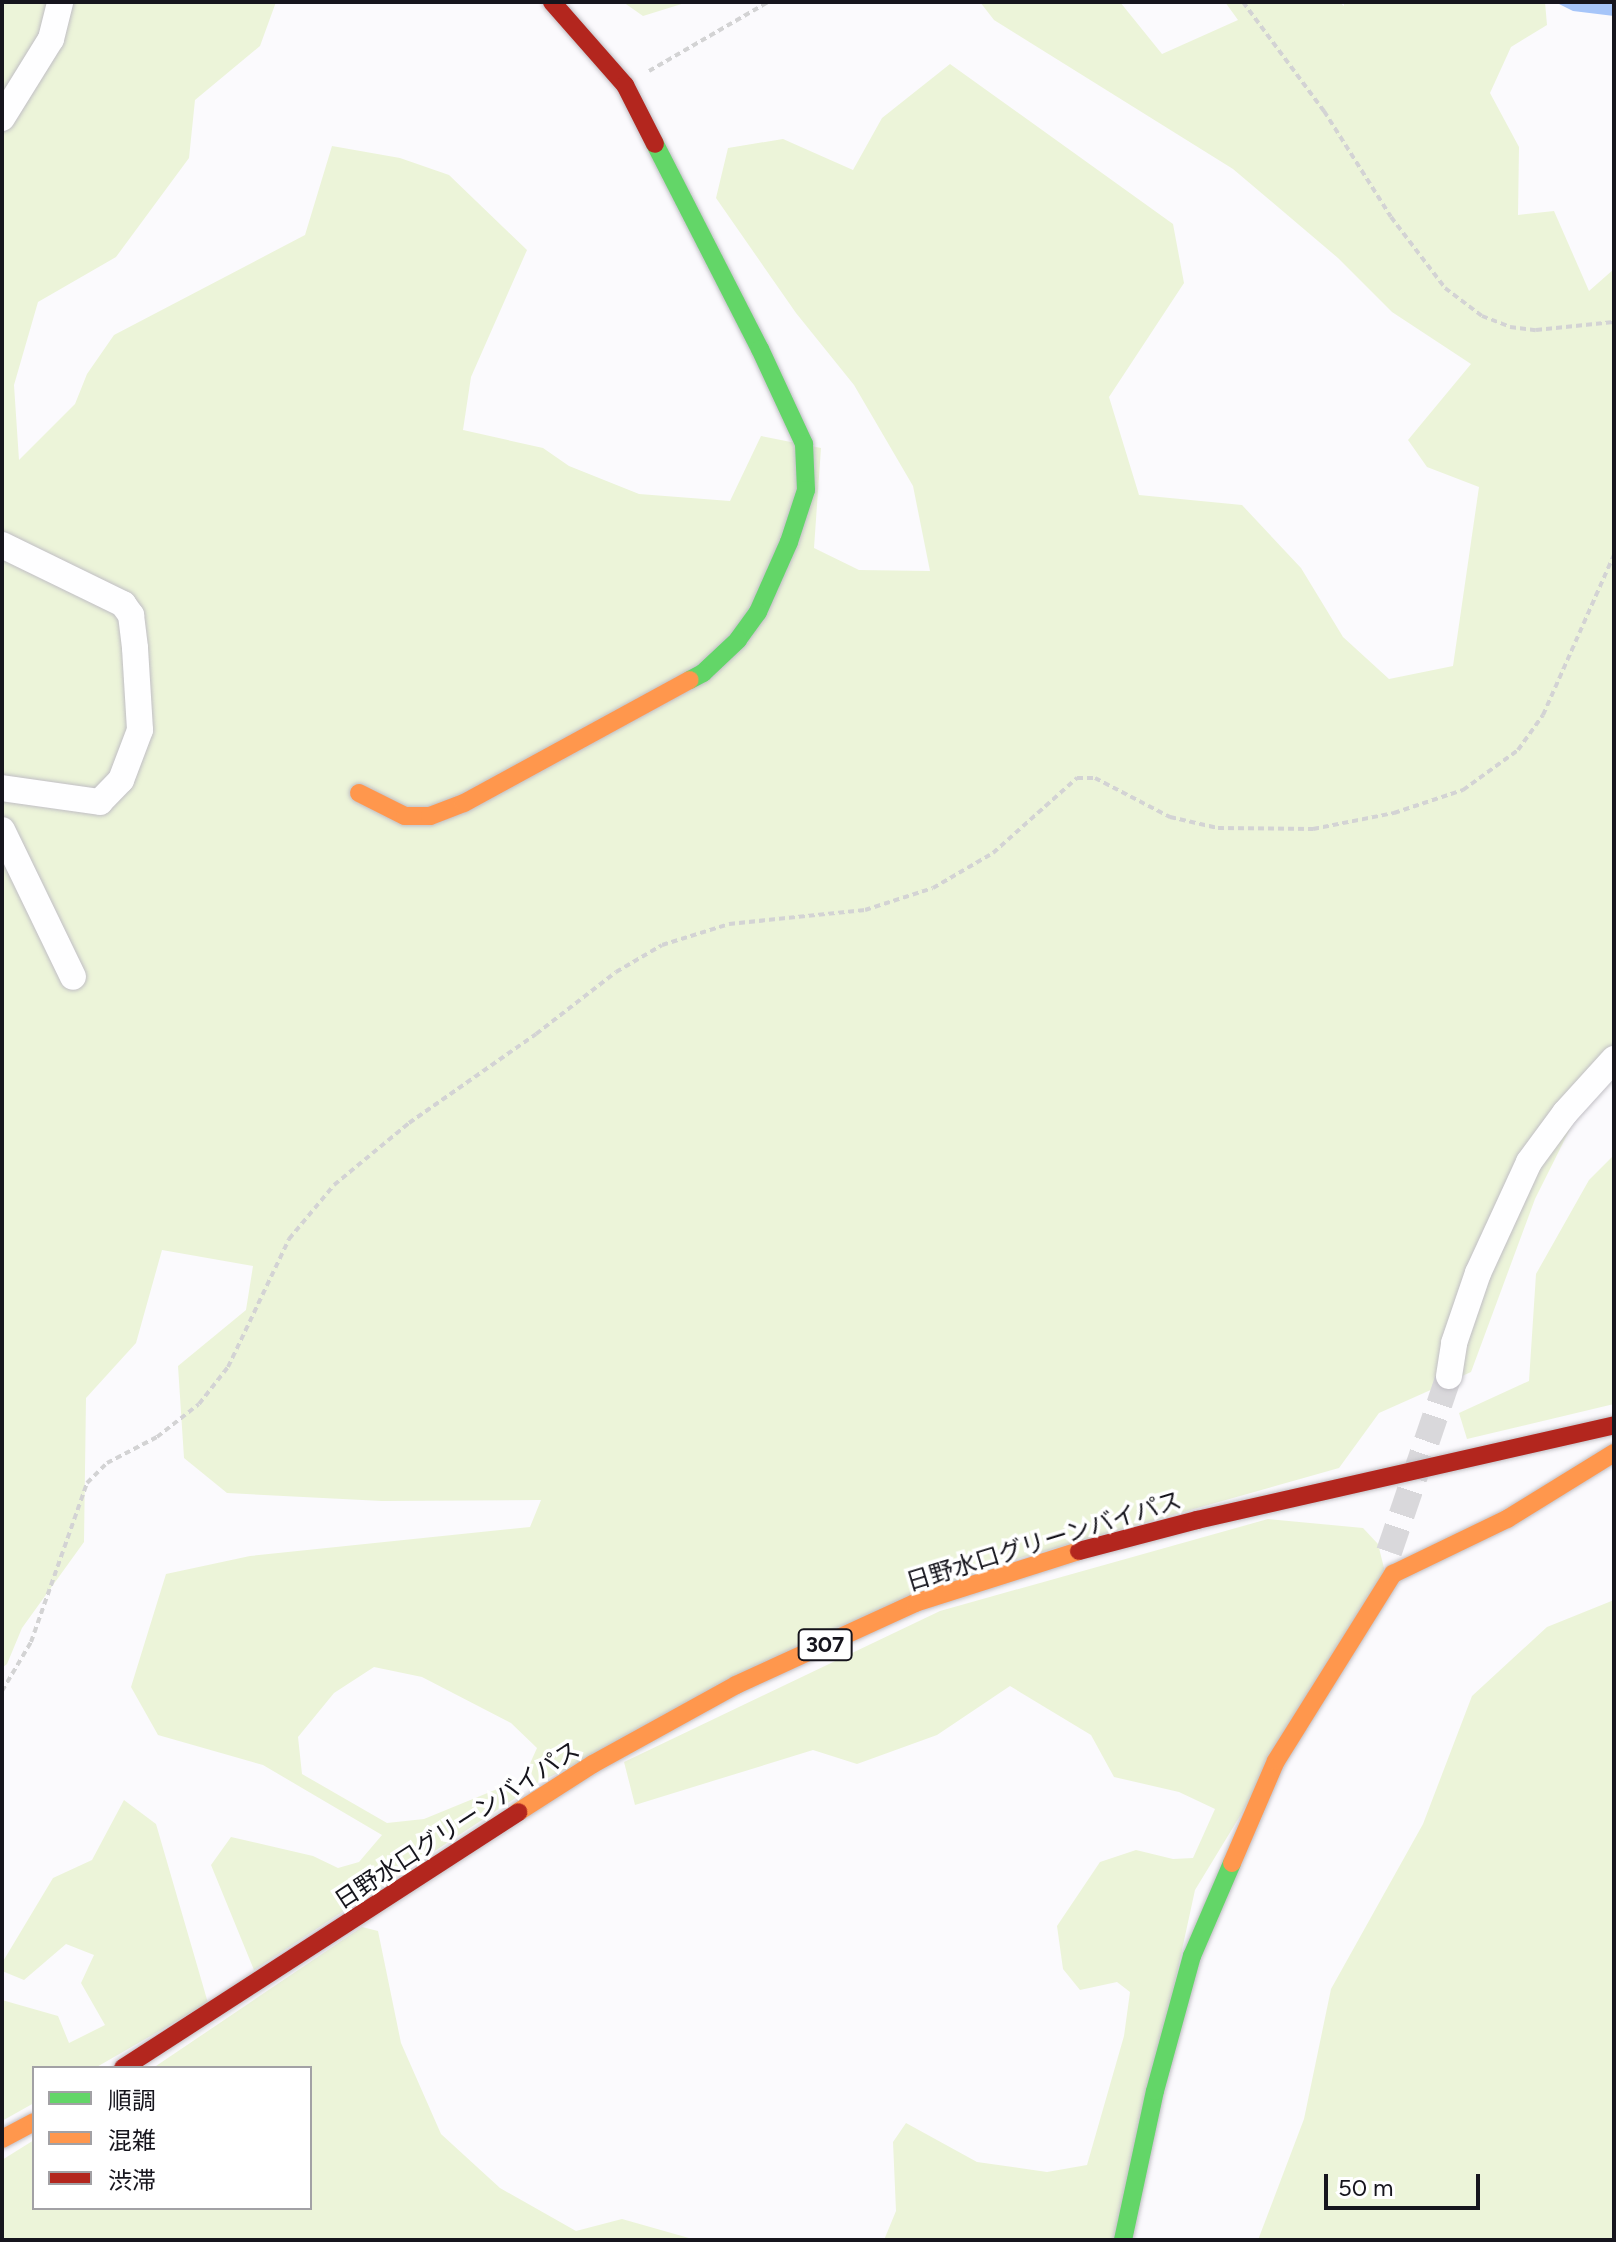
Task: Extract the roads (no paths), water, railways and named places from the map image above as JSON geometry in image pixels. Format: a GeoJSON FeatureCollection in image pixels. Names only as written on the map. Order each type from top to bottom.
{"type":"FeatureCollection","features":[{"type":"Feature","properties":{"kind":"main road"},"geometry":{"type":"LineString","coordinates":[[359,793],[405,816],[430,816],[464,803],[703,673],[738,640],[758,612],[789,542],[806,490],[804,444],[760,349],[625,85],[552,2]]}},
{"type":"Feature","properties":{"kind":"main road","name":"日野水口グリーンバイパス"},"geometry":{"type":"LineString","coordinates":[[126,2066],[593,1764],[736,1685],[915,1603],[1061,1556],[1197,1520],[1614,1425]]}},
{"type":"Feature","properties":{"kind":"main road"},"geometry":{"type":"LineString","coordinates":[[1123,2240],[1155,2091],[1192,1956],[1276,1761],[1391,1563],[1507,1519],[1614,1453]]}},
{"type":"Feature","properties":{"kind":"main road"},"geometry":{"type":"LineString","coordinates":[[2,2139],[32,2123]]}},
{"type":"Feature","properties":{"kind":"street"},"geometry":{"type":"LineString","coordinates":[[2,118],[51,39],[60,2]]}},
{"type":"Feature","properties":{"kind":"street"},"geometry":{"type":"LineString","coordinates":[[2,545],[123,604],[131,615],[140,730],[121,780],[100,802],[2,788]]}},
{"type":"Feature","properties":{"kind":"street"},"geometry":{"type":"LineString","coordinates":[[3,835],[73,977]]}},
{"type":"Feature","properties":{"kind":"street"},"geometry":{"type":"LineString","coordinates":[[1449,1376],[1454,1343],[1478,1273],[1529,1162],[1565,1113],[1614,1059]]}},
{"type":"Feature","properties":{"kind":"water"},"geometry":{"type":"Polygon","coordinates":[[[1555,2],[1614,2],[1614,16],[1573,11],[1555,2]]]}},
{"type":"Feature","properties":{"kind":"tunnel"},"geometry":{"type":"LineString","coordinates":[[1389,1552],[1449,1376]]}}]}
